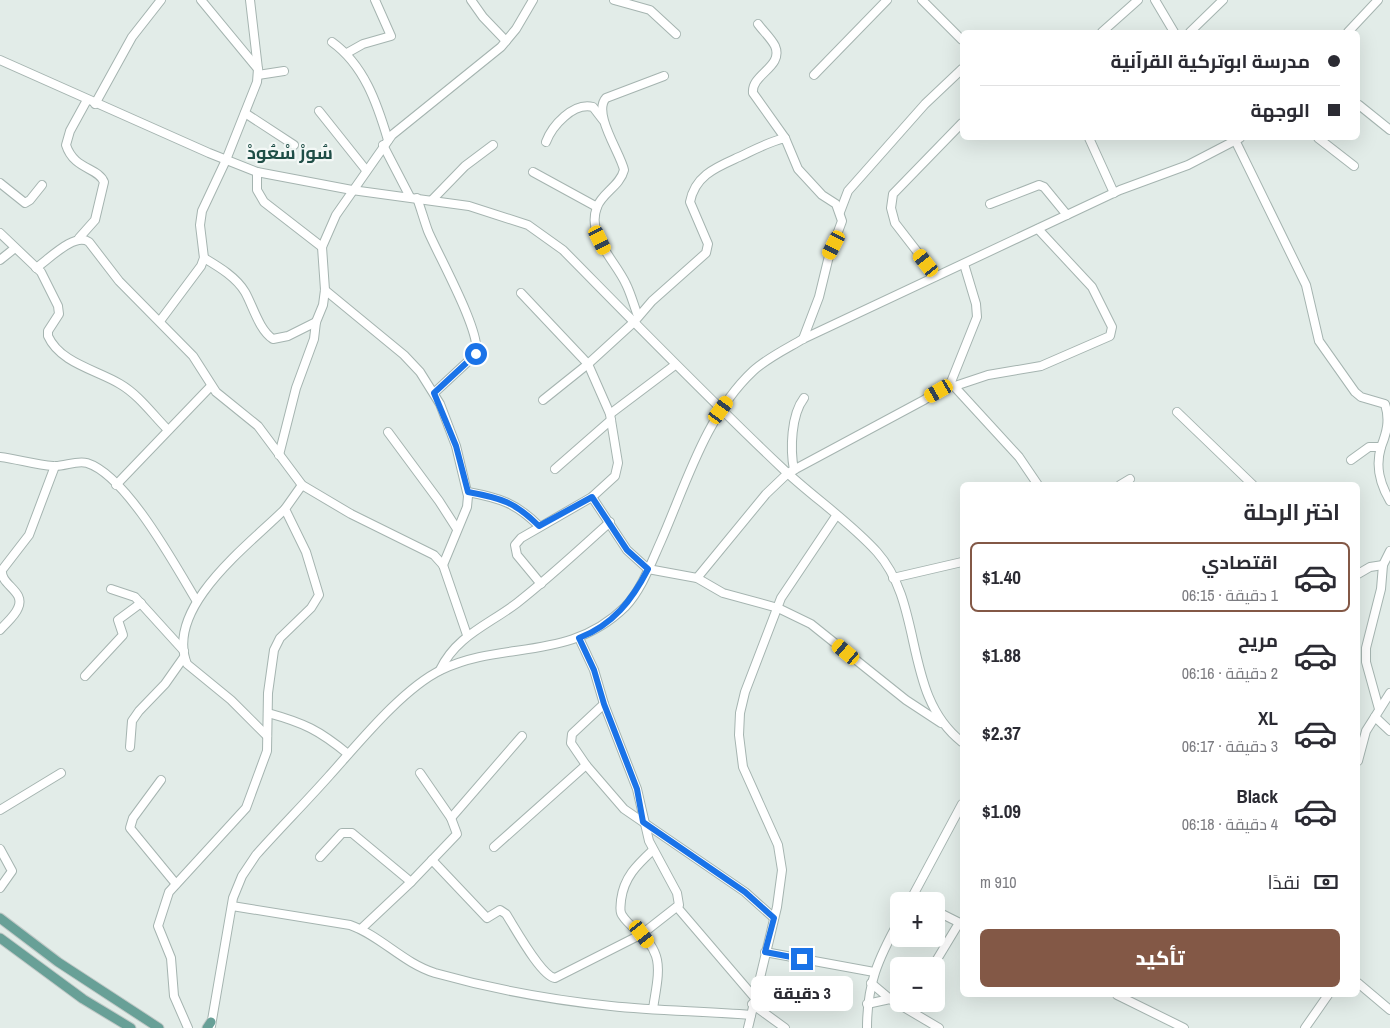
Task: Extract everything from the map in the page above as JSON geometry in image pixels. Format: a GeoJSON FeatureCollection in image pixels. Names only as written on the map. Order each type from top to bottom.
{"type":"FeatureCollection","features":[{"type":"Feature","properties":{"kind":"main road"},"geometry":{"type":"LineString","coordinates":[[0,918],[58,962],[159,1028]]}},
{"type":"Feature","properties":{"kind":"main road"},"geometry":{"type":"LineString","coordinates":[[0,938],[83,999],[131,1028]]}},
{"type":"Feature","properties":{"kind":"street"},"geometry":{"type":"LineString","coordinates":[[95,104],[132,37],[161,0]]}},
{"type":"Feature","properties":{"kind":"street"},"geometry":{"type":"LineString","coordinates":[[201,0],[258,72]]}},
{"type":"Feature","properties":{"kind":"street"},"geometry":{"type":"LineString","coordinates":[[160,321],[201,266],[204,258],[200,219],[245,114],[258,72],[250,0]]}},
{"type":"Feature","properties":{"kind":"street"},"geometry":{"type":"LineString","coordinates":[[347,53],[363,44],[391,36],[375,0]]}},
{"type":"Feature","properties":{"kind":"street"},"geometry":{"type":"LineString","coordinates":[[472,0],[483,17],[506,41]]}},
{"type":"Feature","properties":{"kind":"street"},"geometry":{"type":"LineString","coordinates":[[279,454],[296,388],[314,339],[316,322],[325,290],[322,247],[336,215],[385,143],[418,113],[487,60],[506,41],[533,0]]}},
{"type":"Feature","properties":{"kind":"street"},"geometry":{"type":"LineString","coordinates":[[527,11],[540,0]]}},
{"type":"Feature","properties":{"kind":"street"},"geometry":{"type":"LineString","coordinates":[[614,0],[650,10],[676,34]]}},
{"type":"Feature","properties":{"kind":"street"},"geometry":{"type":"LineString","coordinates":[[814,75],[887,0]]}},
{"type":"Feature","properties":{"kind":"street"},"geometry":{"type":"LineString","coordinates":[[922,0],[960,38]]}},
{"type":"Feature","properties":{"kind":"street"},"geometry":{"type":"LineString","coordinates":[[1104,30],[1138,0]]}},
{"type":"Feature","properties":{"kind":"street"},"geometry":{"type":"LineString","coordinates":[[1155,0],[1173,30]]}},
{"type":"Feature","properties":{"kind":"street"},"geometry":{"type":"LineString","coordinates":[[1192,30],[1223,0]]}},
{"type":"Feature","properties":{"kind":"street"},"geometry":{"type":"LineString","coordinates":[[1350,30],[1378,0]]}},
{"type":"Feature","properties":{"kind":"street"},"geometry":{"type":"LineString","coordinates":[[758,24],[775,47],[776,57],[770,67],[755,80],[752,87],[753,93],[785,138],[798,169],[822,195],[836,204],[842,221],[829,256],[819,297],[803,339]]}},
{"type":"Feature","properties":{"kind":"street"},"geometry":{"type":"LineString","coordinates":[[332,42],[347,53],[376,102],[385,143],[413,197],[465,311],[477,342],[476,354],[434,393]]}},
{"type":"Feature","properties":{"kind":"street"},"geometry":{"type":"LineString","coordinates":[[0,60],[95,104],[258,172],[352,190],[469,206],[528,225],[563,250],[636,319],[675,365],[721,410],[878,553],[893,578],[910,630],[924,686],[943,724]]}},
{"type":"Feature","properties":{"kind":"street"},"geometry":{"type":"LineString","coordinates":[[258,72],[284,71]]}},
{"type":"Feature","properties":{"kind":"street"},"geometry":{"type":"LineString","coordinates":[[840,212],[848,191],[925,104],[960,71]]}},
{"type":"Feature","properties":{"kind":"street"},"geometry":{"type":"LineString","coordinates":[[636,319],[625,282],[611,262],[594,223],[597,207],[619,180],[624,170],[610,139],[602,107],[606,98],[664,76]]}},
{"type":"Feature","properties":{"kind":"street"},"geometry":{"type":"LineString","coordinates":[[36,268],[79,238],[95,220],[104,182],[101,176],[75,161],[66,145],[70,131],[86,100]]}},
{"type":"Feature","properties":{"kind":"street"},"geometry":{"type":"LineString","coordinates":[[546,142],[555,124],[583,106],[593,107],[605,121]]}},
{"type":"Feature","properties":{"kind":"street"},"geometry":{"type":"LineString","coordinates":[[1360,106],[1390,130]]}},
{"type":"Feature","properties":{"kind":"street"},"geometry":{"type":"LineString","coordinates":[[318,111],[366,170]]}},
{"type":"Feature","properties":{"kind":"street"},"geometry":{"type":"LineString","coordinates":[[245,114],[294,145]]}},
{"type":"Feature","properties":{"kind":"street"},"geometry":{"type":"LineString","coordinates":[[936,276],[895,224],[891,208],[893,194],[960,125]]}},
{"type":"Feature","properties":{"kind":"street"},"geometry":{"type":"LineString","coordinates":[[543,400],[588,364],[636,319],[652,301],[698,262],[708,248],[690,202],[706,174],[717,166],[759,147],[785,138]]}},
{"type":"Feature","properties":{"kind":"street"},"geometry":{"type":"LineString","coordinates":[[1090,140],[1114,193]]}},
{"type":"Feature","properties":{"kind":"street"},"geometry":{"type":"LineString","coordinates":[[440,670],[483,658],[579,638],[600,628],[628,604],[648,569],[721,410],[737,388],[754,370],[774,356],[803,339],[936,276],[1114,193],[1188,165],[1235,140]]}},
{"type":"Feature","properties":{"kind":"street"},"geometry":{"type":"LineString","coordinates":[[1237,140],[1306,285],[1319,341],[1355,392],[1361,397],[1385,404],[1390,413],[1389,427],[1378,456],[1378,474],[1390,501]]}},
{"type":"Feature","properties":{"kind":"street"},"geometry":{"type":"LineString","coordinates":[[1321,140],[1354,166]]}},
{"type":"Feature","properties":{"kind":"street"},"geometry":{"type":"LineString","coordinates":[[432,200],[465,166],[493,145]]}},
{"type":"Feature","properties":{"kind":"street"},"geometry":{"type":"LineString","coordinates":[[258,172],[257,190],[264,202],[322,247]]}},
{"type":"Feature","properties":{"kind":"street"},"geometry":{"type":"LineString","coordinates":[[533,172],[597,207]]}},
{"type":"Feature","properties":{"kind":"street"},"geometry":{"type":"LineString","coordinates":[[0,183],[25,203],[42,185]]}},
{"type":"Feature","properties":{"kind":"street"},"geometry":{"type":"LineString","coordinates":[[990,204],[1032,186],[1039,185],[1044,187],[1067,215]]}},
{"type":"Feature","properties":{"kind":"street"},"geometry":{"type":"LineString","coordinates":[[696,578],[766,494],[791,472],[953,384],[988,375],[1041,366],[1110,336],[1112,327],[1092,287],[1038,229]]}},
{"type":"Feature","properties":{"kind":"street"},"geometry":{"type":"LineString","coordinates":[[0,233],[41,272],[60,310],[48,331],[49,340],[70,359],[122,385],[168,430]]}},
{"type":"Feature","properties":{"kind":"street"},"geometry":{"type":"LineString","coordinates":[[79,238],[89,242],[119,281],[193,356],[211,386],[224,400],[258,426],[302,485],[351,514],[434,555],[443,565],[467,635]]}},
{"type":"Feature","properties":{"kind":"street"},"geometry":{"type":"LineString","coordinates":[[0,260],[15,248]]}},
{"type":"Feature","properties":{"kind":"street"},"geometry":{"type":"LineString","coordinates":[[204,258],[230,275],[244,291],[265,330],[273,339],[288,336],[316,322]]}},
{"type":"Feature","properties":{"kind":"street"},"geometry":{"type":"LineString","coordinates":[[953,384],[977,317],[976,304],[964,264]]}},
{"type":"Feature","properties":{"kind":"street"},"geometry":{"type":"LineString","coordinates":[[325,290],[404,356],[420,372],[434,393],[456,446],[468,492],[467,507],[443,565]]}},
{"type":"Feature","properties":{"kind":"street"},"geometry":{"type":"LineString","coordinates":[[521,293],[588,364],[611,417],[617,451],[617,470],[615,476],[592,497],[539,526],[521,538],[515,545],[515,550],[541,584]]}},
{"type":"Feature","properties":{"kind":"street"},"geometry":{"type":"LineString","coordinates":[[555,469],[611,417],[675,365]]}},
{"type":"Feature","properties":{"kind":"street"},"geometry":{"type":"LineString","coordinates":[[953,384],[1019,457],[1036,482]]}},
{"type":"Feature","properties":{"kind":"street"},"geometry":{"type":"LineString","coordinates":[[116,484],[211,386]]}},
{"type":"Feature","properties":{"kind":"street"},"geometry":{"type":"LineString","coordinates":[[791,472],[796,411],[804,398]]}},
{"type":"Feature","properties":{"kind":"street"},"geometry":{"type":"LineString","coordinates":[[1177,412],[1250,482]]}},
{"type":"Feature","properties":{"kind":"street"},"geometry":{"type":"LineString","coordinates":[[388,432],[439,500],[457,530]]}},
{"type":"Feature","properties":{"kind":"street"},"geometry":{"type":"LineString","coordinates":[[1350,460],[1369,447],[1380,447]]}},
{"type":"Feature","properties":{"kind":"street"},"geometry":{"type":"LineString","coordinates":[[0,457],[55,466],[86,463],[96,468],[116,484],[140,513],[196,600]]}},
{"type":"Feature","properties":{"kind":"street"},"geometry":{"type":"LineString","coordinates":[[0,630],[18,610],[20,604],[17,594],[3,577],[2,570],[29,535],[55,466]]}},
{"type":"Feature","properties":{"kind":"street"},"geometry":{"type":"LineString","coordinates":[[1125,482],[1130,479]]}},
{"type":"Feature","properties":{"kind":"street"},"geometry":{"type":"LineString","coordinates":[[130,747],[132,722],[139,711],[164,684],[184,654],[190,612],[196,600],[217,575],[286,509],[302,485]]}},
{"type":"Feature","properties":{"kind":"street"},"geometry":{"type":"LineString","coordinates":[[468,492],[490,496],[516,505],[539,526]]}},
{"type":"Feature","properties":{"kind":"street"},"geometry":{"type":"LineString","coordinates":[[592,497],[627,550],[648,569],[696,578],[723,592],[778,608],[811,624],[906,700],[943,724],[960,740]]}},
{"type":"Feature","properties":{"kind":"street"},"geometry":{"type":"LineString","coordinates":[[188,1028],[174,996],[171,958],[158,926],[165,901],[176,884],[246,808],[264,762],[274,650],[285,632],[311,608],[319,595],[306,552],[286,509]]}},
{"type":"Feature","properties":{"kind":"street"},"geometry":{"type":"LineString","coordinates":[[748,1028],[780,888],[781,856],[772,831],[754,795],[743,767],[739,724],[745,692],[785,591],[836,516]]}},
{"type":"Feature","properties":{"kind":"street"},"geometry":{"type":"LineString","coordinates":[[209,1026],[232,906],[237,887],[247,867],[348,754],[401,700],[440,670],[455,646],[467,635],[515,605],[610,522]]}},
{"type":"Feature","properties":{"kind":"street"},"geometry":{"type":"LineString","coordinates":[[1390,551],[1383,565],[1381,589],[1366,648],[1366,662],[1377,713],[1390,731]]}},
{"type":"Feature","properties":{"kind":"street"},"geometry":{"type":"LineString","coordinates":[[893,578],[960,562]]}},
{"type":"Feature","properties":{"kind":"street"},"geometry":{"type":"LineString","coordinates":[[1360,573],[1383,565]]}},
{"type":"Feature","properties":{"kind":"street"},"geometry":{"type":"LineString","coordinates":[[111,590],[127,592],[141,603],[184,654],[187,664],[231,700],[267,736]]}},
{"type":"Feature","properties":{"kind":"street"},"geometry":{"type":"LineString","coordinates":[[85,676],[123,636],[118,620],[141,603]]}},
{"type":"Feature","properties":{"kind":"street"},"geometry":{"type":"LineString","coordinates":[[432,860],[487,918],[500,910],[506,914],[549,977],[563,976],[642,934],[677,907],[679,901],[677,894],[654,850],[643,822],[637,789],[604,704],[594,670],[579,638]]}},
{"type":"Feature","properties":{"kind":"street"},"geometry":{"type":"LineString","coordinates":[[1360,741],[1390,694]]}},
{"type":"Feature","properties":{"kind":"street"},"geometry":{"type":"LineString","coordinates":[[604,704],[572,734],[571,743],[586,765],[624,808],[745,892],[774,918]]}},
{"type":"Feature","properties":{"kind":"street"},"geometry":{"type":"LineString","coordinates":[[268,713],[303,723],[328,737],[348,754]]}},
{"type":"Feature","properties":{"kind":"street"},"geometry":{"type":"LineString","coordinates":[[451,818],[522,736]]}},
{"type":"Feature","properties":{"kind":"street"},"geometry":{"type":"LineString","coordinates":[[494,847],[586,765]]}},
{"type":"Feature","properties":{"kind":"street"},"geometry":{"type":"LineString","coordinates":[[0,810],[61,773]]}},
{"type":"Feature","properties":{"kind":"street"},"geometry":{"type":"LineString","coordinates":[[360,929],[411,882],[457,834],[451,818],[420,773]]}},
{"type":"Feature","properties":{"kind":"street"},"geometry":{"type":"LineString","coordinates":[[161,780],[133,818],[130,828],[176,884]]}},
{"type":"Feature","properties":{"kind":"street"},"geometry":{"type":"LineString","coordinates":[[917,892],[960,808]]}},
{"type":"Feature","properties":{"kind":"street"},"geometry":{"type":"LineString","coordinates":[[320,857],[342,833],[352,833],[411,882]]}},
{"type":"Feature","properties":{"kind":"street"},"geometry":{"type":"LineString","coordinates":[[0,850],[12,871],[0,888]]}},
{"type":"Feature","properties":{"kind":"street"},"geometry":{"type":"LineString","coordinates":[[652,1009],[658,968],[657,958],[642,934],[622,915],[621,903],[622,891],[631,871],[654,850]]}},
{"type":"Feature","properties":{"kind":"street"},"geometry":{"type":"LineString","coordinates":[[232,906],[330,921],[360,929],[412,964],[435,972],[523,993],[611,1006],[751,1015]]}},
{"type":"Feature","properties":{"kind":"street"},"geometry":{"type":"LineString","coordinates":[[677,907],[753,1001],[785,1028]]}},
{"type":"Feature","properties":{"kind":"street"},"geometry":{"type":"LineString","coordinates":[[945,915],[960,923]]}},
{"type":"Feature","properties":{"kind":"street"},"geometry":{"type":"LineString","coordinates":[[939,957],[960,925]]}},
{"type":"Feature","properties":{"kind":"street"},"geometry":{"type":"LineString","coordinates":[[867,1028],[867,1004],[871,983],[874,972],[890,939]]}},
{"type":"Feature","properties":{"kind":"street"},"geometry":{"type":"LineString","coordinates":[[765,952],[874,972]]}},
{"type":"Feature","properties":{"kind":"street"},"geometry":{"type":"LineString","coordinates":[[871,983],[890,999]]}},
{"type":"Feature","properties":{"kind":"street"},"geometry":{"type":"LineString","coordinates":[[1360,985],[1390,1010]]}},
{"type":"Feature","properties":{"kind":"street"},"geometry":{"type":"LineString","coordinates":[[1121,997],[1184,1028]]}},
{"type":"Feature","properties":{"kind":"street"},"geometry":{"type":"LineString","coordinates":[[1305,1028],[1327,997]]}},
{"type":"Feature","properties":{"kind":"street"},"geometry":{"type":"LineString","coordinates":[[867,1004],[890,999]]}},
{"type":"Feature","properties":{"kind":"street"},"geometry":{"type":"LineString","coordinates":[[916,1012],[939,1028]]}},
{"type":"Feature","properties":{"kind":"district","name":"سُورْ سْعُودْ"},"geometry":{"type":"Point","coordinates":[290,152]}},
{"type":"Feature","properties":{"kind":"route"},"geometry":{"type":"LineString","coordinates":[[476,354],[434,393],[456,446],[468,492],[490,496],[516,505],[539,526],[592,497],[627,550],[648,569],[628,604],[600,628],[579,638],[594,670],[604,704],[637,789],[643,822],[745,892],[774,918],[765,952],[802,959]]}}]}
